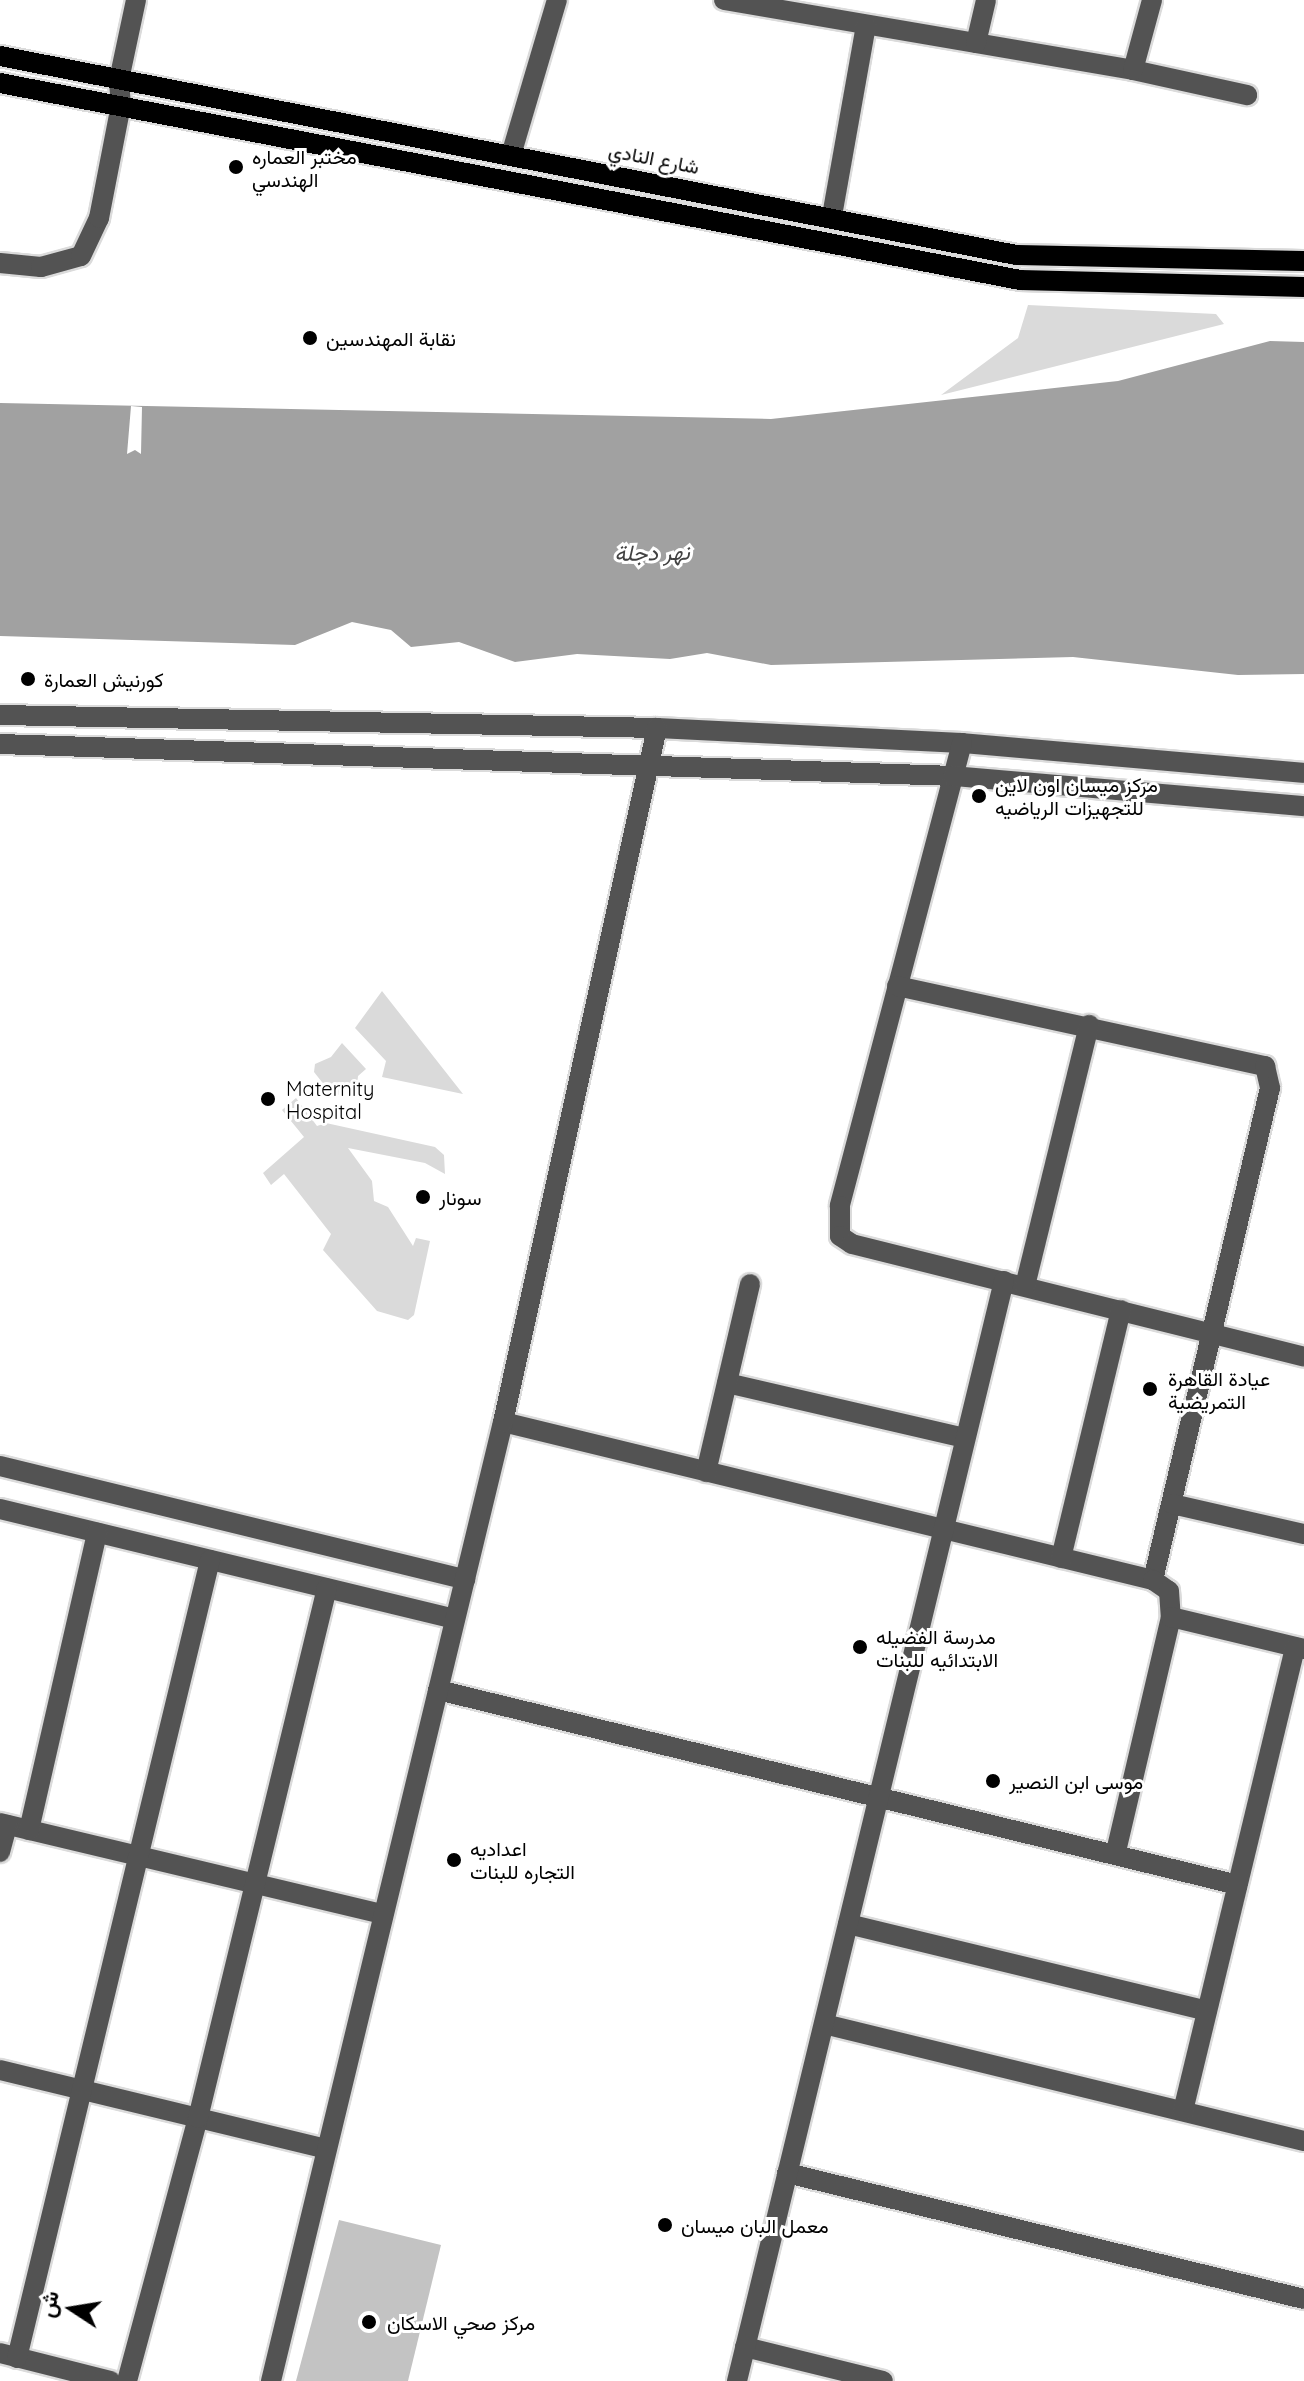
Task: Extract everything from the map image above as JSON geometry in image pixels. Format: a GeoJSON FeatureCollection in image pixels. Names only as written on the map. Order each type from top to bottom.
{"type":"FeatureCollection","features":[{"type":"Feature","properties":{"kind":"main road","name":"شارع النادي"},"geometry":{"type":"LineString","coordinates":[[0,56],[832,216],[1016,255],[1304,261]]}},
{"type":"Feature","properties":{"kind":"main road"},"geometry":{"type":"LineString","coordinates":[[0,83],[1020,280],[1304,287]]}},
{"type":"Feature","properties":{"kind":"street"},"geometry":{"type":"LineString","coordinates":[[0,263],[41,267],[81,256],[99,218],[121,105],[119,80],[136,0]]}},
{"type":"Feature","properties":{"kind":"street"},"geometry":{"type":"LineString","coordinates":[[511,155],[557,0]]}},
{"type":"Feature","properties":{"kind":"street"},"geometry":{"type":"LineString","coordinates":[[724,0],[828,9],[866,25],[1133,70],[1247,95]]}},
{"type":"Feature","properties":{"kind":"street"},"geometry":{"type":"LineString","coordinates":[[976,43],[986,0]]}},
{"type":"Feature","properties":{"kind":"street"},"geometry":{"type":"LineString","coordinates":[[1133,70],[1152,0]]}},
{"type":"Feature","properties":{"kind":"street"},"geometry":{"type":"LineString","coordinates":[[832,216],[866,25]]}},
{"type":"Feature","properties":{"kind":"street"},"geometry":{"type":"LineString","coordinates":[[0,715],[657,728],[962,743],[1304,773]]}},
{"type":"Feature","properties":{"kind":"street"},"geometry":{"type":"LineString","coordinates":[[271,2381],[503,1422],[657,728]]}},
{"type":"Feature","properties":{"kind":"street"},"geometry":{"type":"LineString","coordinates":[[962,743],[840,1206],[840,1236],[852,1244],[1304,1357]]}},
{"type":"Feature","properties":{"kind":"street"},"geometry":{"type":"LineString","coordinates":[[0,744],[953,776],[1304,806]]}},
{"type":"Feature","properties":{"kind":"street"},"geometry":{"type":"LineString","coordinates":[[897,986],[1252,1061],[1265,1066],[1270,1077],[1153,1580]]}},
{"type":"Feature","properties":{"kind":"street"},"geometry":{"type":"LineString","coordinates":[[1025,1286],[1089,1025]]}},
{"type":"Feature","properties":{"kind":"street"},"geometry":{"type":"LineString","coordinates":[[737,2381],[1004,1281]]}},
{"type":"Feature","properties":{"kind":"street"},"geometry":{"type":"LineString","coordinates":[[706,1472],[750,1284]]}},
{"type":"Feature","properties":{"kind":"street"},"geometry":{"type":"LineString","coordinates":[[1061,1558],[1121,1310]]}},
{"type":"Feature","properties":{"kind":"street"},"geometry":{"type":"LineString","coordinates":[[727,1383],[965,1438]]}},
{"type":"Feature","properties":{"kind":"street"},"geometry":{"type":"LineString","coordinates":[[503,1422],[1153,1580],[1169,1591],[1171,1617],[1115,1855]]}},
{"type":"Feature","properties":{"kind":"street"},"geometry":{"type":"LineString","coordinates":[[0,1466],[465,1579]]}},
{"type":"Feature","properties":{"kind":"street"},"geometry":{"type":"LineString","coordinates":[[1172,1504],[1304,1534]]}},
{"type":"Feature","properties":{"kind":"street"},"geometry":{"type":"LineString","coordinates":[[0,1509],[455,1619]]}},
{"type":"Feature","properties":{"kind":"street"},"geometry":{"type":"LineString","coordinates":[[29,1830],[97,1533]]}},
{"type":"Feature","properties":{"kind":"street"},"geometry":{"type":"LineString","coordinates":[[111,2381],[8,2356],[82,2090],[210,1560]]}},
{"type":"Feature","properties":{"kind":"street"},"geometry":{"type":"LineString","coordinates":[[127,2381],[198,2118],[327,1588]]}},
{"type":"Feature","properties":{"kind":"street"},"geometry":{"type":"LineString","coordinates":[[1171,1617],[1300,1648],[1183,2111]]}},
{"type":"Feature","properties":{"kind":"street"},"geometry":{"type":"LineString","coordinates":[[438,1690],[1238,1885]]}},
{"type":"Feature","properties":{"kind":"street"},"geometry":{"type":"LineString","coordinates":[[0,1852],[3,1824],[383,1914]]}},
{"type":"Feature","properties":{"kind":"street"},"geometry":{"type":"LineString","coordinates":[[848,1924],[1207,2011]]}},
{"type":"Feature","properties":{"kind":"street"},"geometry":{"type":"LineString","coordinates":[[824,2024],[1304,2141]]}},
{"type":"Feature","properties":{"kind":"street"},"geometry":{"type":"LineString","coordinates":[[0,2070],[326,2149]]}},
{"type":"Feature","properties":{"kind":"street"},"geometry":{"type":"LineString","coordinates":[[787,2173],[1304,2299]]}},
{"type":"Feature","properties":{"kind":"street"},"geometry":{"type":"LineString","coordinates":[[745,2347],[883,2381]]}},
{"type":"Feature","properties":{"kind":"shaded area"},"geometry":{"type":"Polygon","coordinates":[[[1028,305],[1216,314],[1224,324],[941,395],[1018,338],[1028,305]]]}},
{"type":"Feature","properties":{"kind":"shaded area"},"geometry":{"type":"Polygon","coordinates":[[[382,991],[463,1094],[382,1077],[386,1061],[355,1028],[382,991]]]}},
{"type":"Feature","properties":{"kind":"shaded area"},"geometry":{"type":"Polygon","coordinates":[[[342,1043],[366,1069],[358,1076],[357,1086],[342,1096],[329,1091],[314,1072],[315,1064],[331,1057],[342,1043]]]}},
{"type":"Feature","properties":{"kind":"shaded area"},"geometry":{"type":"Polygon","coordinates":[[[296,1098],[317,1126],[326,1123],[435,1147],[444,1155],[445,1174],[425,1163],[348,1148],[372,1181],[374,1201],[388,1207],[413,1246],[416,1238],[430,1241],[414,1315],[408,1320],[377,1311],[323,1250],[331,1234],[284,1174],[271,1185],[263,1173],[304,1137],[282,1110],[296,1098]]]}},
{"type":"Feature","properties":{"kind":"water","name":"نهر دجلة"},"geometry":{"type":"Polygon","coordinates":[[[1270,341],[1304,342],[1304,674],[1238,675],[1073,657],[771,665],[707,653],[670,659],[577,654],[515,662],[459,642],[411,647],[391,630],[352,622],[295,645],[0,636],[0,403],[771,419],[1118,381],[1270,341]]]}},
{"type":"Feature","properties":{"kind":"pier"},"geometry":{"type":"Polygon","coordinates":[[[131,406],[142,407],[141,454],[135,450],[127,454],[131,406]]]}},
{"type":"Feature","properties":{"kind":"building","name":"مركز صحي الاسكان"},"geometry":{"type":"Polygon","coordinates":[[[339,2220],[441,2245],[408,2381],[296,2381],[339,2220]]]}},
{"type":"Feature","properties":{"kind":"place","name":"مختبر العماره الهندسي"},"geometry":{"type":"Point","coordinates":[236,167]}},
{"type":"Feature","properties":{"kind":"place","name":"نقابة المهندسين"},"geometry":{"type":"Point","coordinates":[310,338]}},
{"type":"Feature","properties":{"kind":"place","name":"كورنيش العمارة"},"geometry":{"type":"Point","coordinates":[28,679]}},
{"type":"Feature","properties":{"kind":"place","name":"مركز ميسان اون لاين للتجهيزات الرياضيه"},"geometry":{"type":"Point","coordinates":[979,796]}},
{"type":"Feature","properties":{"kind":"place","name":"Maternity Hospital"},"geometry":{"type":"Point","coordinates":[268,1099]}},
{"type":"Feature","properties":{"kind":"place","name":"سونار"},"geometry":{"type":"Point","coordinates":[423,1197]}},
{"type":"Feature","properties":{"kind":"place","name":"عيادة القاهرة التمريضية"},"geometry":{"type":"Point","coordinates":[1150,1389]}},
{"type":"Feature","properties":{"kind":"place","name":"مدرسة الفضيله الابتدائيه للبنات"},"geometry":{"type":"Point","coordinates":[860,1647]}},
{"type":"Feature","properties":{"kind":"place","name":"موسى ابن النصير"},"geometry":{"type":"Point","coordinates":[993,1781]}},
{"type":"Feature","properties":{"kind":"place","name":"اعداديه التجاره للبنات"},"geometry":{"type":"Point","coordinates":[454,1860]}},
{"type":"Feature","properties":{"kind":"place","name":"معمل البان ميسان"},"geometry":{"type":"Point","coordinates":[665,2225]}},
{"type":"Feature","properties":{"kind":"place","name":"مركز صحي الاسكان"},"geometry":{"type":"Point","coordinates":[369,2322]}}]}
